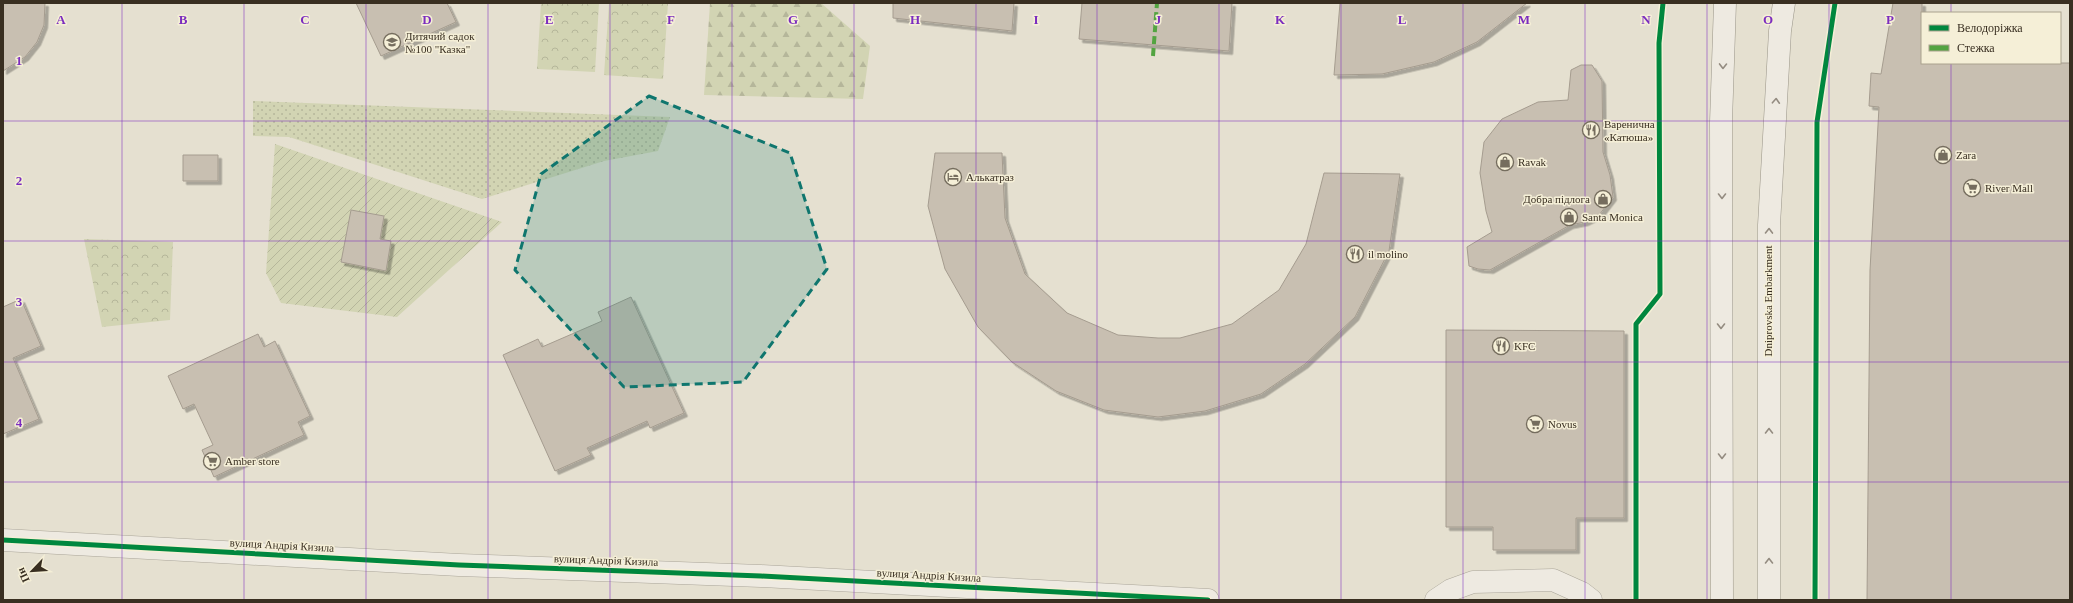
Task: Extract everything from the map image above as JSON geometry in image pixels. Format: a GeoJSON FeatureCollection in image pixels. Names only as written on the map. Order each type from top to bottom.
{"type":"FeatureCollection","features":[{"type":"Feature","properties":{"kind":"street"},"geometry":{"type":"LineString","coordinates":[[1722,600],[1722,122],[1724,3]]}},
{"type":"Feature","properties":{"kind":"street","name":"Dniprovska Embarkment"},"geometry":{"type":"LineString","coordinates":[[1769,600],[1769,225],[1780,31],[1784,3]]}},
{"type":"Feature","properties":{"kind":"street","name":"вулиця Андрія Кизила"},"geometry":{"type":"LineString","coordinates":[[3,540],[459,565],[761,576],[1208,600]]}},
{"type":"Feature","properties":{"kind":"street"},"geometry":{"type":"LineString","coordinates":[[1436,600],[1451,590],[1473,582],[1553,580],[1582,593],[1591,600]]}},
{"type":"Feature","properties":{"kind":"highlighted area"},"geometry":{"type":"Polygon","coordinates":[[[649,96],[790,153],[827,269],[743,382],[624,387],[515,270],[541,174],[649,96]]]}},
{"type":"Feature","properties":{"kind":"green space"},"geometry":{"type":"Polygon","coordinates":[[[541,3],[599,3],[595,72],[537,69],[541,3]]]}},
{"type":"Feature","properties":{"kind":"green space"},"geometry":{"type":"Polygon","coordinates":[[[609,3],[668,3],[663,79],[604,75],[609,3]]]}},
{"type":"Feature","properties":{"kind":"green space"},"geometry":{"type":"Polygon","coordinates":[[[710,3],[821,3],[870,46],[863,99],[704,95],[710,3]]]}},
{"type":"Feature","properties":{"kind":"green space"},"geometry":{"type":"Polygon","coordinates":[[[253,101],[670,117],[658,151],[604,161],[482,199],[289,137],[253,136],[253,101]]]}},
{"type":"Feature","properties":{"kind":"green space"},"geometry":{"type":"Polygon","coordinates":[[[275,144],[502,222],[397,317],[281,303],[266,273],[275,144]]]}},
{"type":"Feature","properties":{"kind":"green space"},"geometry":{"type":"Polygon","coordinates":[[[84,239],[173,242],[170,320],[102,327],[84,239]]]}},
{"type":"Feature","properties":{"kind":"building"},"geometry":{"type":"Polygon","coordinates":[[[3,3],[45,3],[44,25],[37,42],[25,57],[3,71],[3,3]]]}},
{"type":"Feature","properties":{"kind":"building"},"geometry":{"type":"Polygon","coordinates":[[[356,3],[447,3],[456,22],[381,56],[356,3]]]}},
{"type":"Feature","properties":{"kind":"building"},"geometry":{"type":"Polygon","coordinates":[[[893,3],[1014,3],[1012,31],[893,18],[893,3]]]}},
{"type":"Feature","properties":{"kind":"building"},"geometry":{"type":"Polygon","coordinates":[[[1082,3],[1232,3],[1229,51],[1079,39],[1082,3]]]}},
{"type":"Feature","properties":{"kind":"building"},"geometry":{"type":"Polygon","coordinates":[[[1340,3],[1527,3],[1477,42],[1434,62],[1382,74],[1334,75],[1340,3]]]}},
{"type":"Feature","properties":{"kind":"building"},"geometry":{"type":"Polygon","coordinates":[[[1893,3],[1922,3],[1921,64],[2070,63],[2070,600],[1867,600],[1870,270],[1879,107],[1869,106],[1871,73],[1881,74],[1893,3]]]}},
{"type":"Feature","properties":{"kind":"building"},"geometry":{"type":"Polygon","coordinates":[[[1581,65],[1592,65],[1602,81],[1603,152],[1610,175],[1613,197],[1599,215],[1585,222],[1570,225],[1490,270],[1478,269],[1469,266],[1467,247],[1492,232],[1486,211],[1480,173],[1484,142],[1502,119],[1538,102],[1568,100],[1571,70],[1581,65]]]}},
{"type":"Feature","properties":{"kind":"building"},"geometry":{"type":"Polygon","coordinates":[[[935,153],[1002,153],[1005,218],[1025,274],[1067,313],[1118,335],[1158,338],[1180,338],[1232,324],[1279,290],[1306,244],[1324,173],[1400,174],[1389,251],[1355,317],[1305,364],[1261,394],[1205,411],[1158,417],[1104,410],[1056,391],[1012,362],[978,327],[945,269],[928,206],[935,153]]]}},
{"type":"Feature","properties":{"kind":"building"},"geometry":{"type":"Polygon","coordinates":[[[183,155],[218,155],[218,181],[183,181],[183,155]]]}},
{"type":"Feature","properties":{"kind":"building"},"geometry":{"type":"Polygon","coordinates":[[[351,210],[384,216],[380,239],[391,241],[386,271],[341,262],[351,210]]]}},
{"type":"Feature","properties":{"kind":"building"},"geometry":{"type":"Polygon","coordinates":[[[631,297],[684,413],[650,428],[647,421],[587,448],[591,455],[555,471],[503,355],[538,339],[542,347],[602,321],[598,312],[631,297]]]}},
{"type":"Feature","properties":{"kind":"building"},"geometry":{"type":"Polygon","coordinates":[[[21,299],[41,346],[13,358],[39,419],[3,434],[3,307],[21,299]]]}},
{"type":"Feature","properties":{"kind":"building","name":"Novus"},"geometry":{"type":"Polygon","coordinates":[[[1446,330],[1624,331],[1624,518],[1576,518],[1576,550],[1493,550],[1493,527],[1446,527],[1446,330]]]}},
{"type":"Feature","properties":{"kind":"building"},"geometry":{"type":"Polygon","coordinates":[[[258,334],[264,347],[275,341],[310,416],[298,422],[304,435],[214,477],[202,450],[213,445],[194,404],[183,409],[168,376],[258,334]]]}},
{"type":"Feature","properties":{"kind":"marked path"},"geometry":{"type":"LineString","coordinates":[[1153,56],[1157,3]]}},
{"type":"Feature","properties":{"kind":"cycle path"},"geometry":{"type":"LineString","coordinates":[[1636,600],[1636,324],[1660,294],[1659,43],[1663,3]]}},
{"type":"Feature","properties":{"kind":"cycle path"},"geometry":{"type":"LineString","coordinates":[[1815,600],[1817,122],[1835,3]]}},
{"type":"Feature","properties":{"kind":"cycle path"},"geometry":{"type":"LineString","coordinates":[[3,540],[459,565],[761,576],[1208,600]]}},
{"type":"Feature","properties":{"kind":"place","name":"Дитячий садок №100 \"Казка\""},"geometry":{"type":"Point","coordinates":[392,42]}},
{"type":"Feature","properties":{"kind":"place","name":"Варенична «Катюша»"},"geometry":{"type":"Point","coordinates":[1591,130]}},
{"type":"Feature","properties":{"kind":"place","name":"Zara"},"geometry":{"type":"Point","coordinates":[1943,155]}},
{"type":"Feature","properties":{"kind":"place","name":"Ravak"},"geometry":{"type":"Point","coordinates":[1505,162]}},
{"type":"Feature","properties":{"kind":"place","name":"Алькатраз"},"geometry":{"type":"Point","coordinates":[953,177]}},
{"type":"Feature","properties":{"kind":"place","name":"River Mall"},"geometry":{"type":"Point","coordinates":[1972,188]}},
{"type":"Feature","properties":{"kind":"place","name":"Добра підлога"},"geometry":{"type":"Point","coordinates":[1603,199]}},
{"type":"Feature","properties":{"kind":"place","name":"Santa Monica"},"geometry":{"type":"Point","coordinates":[1569,217]}},
{"type":"Feature","properties":{"kind":"place","name":"il molino"},"geometry":{"type":"Point","coordinates":[1355,254]}},
{"type":"Feature","properties":{"kind":"place","name":"KFC"},"geometry":{"type":"Point","coordinates":[1501,346]}},
{"type":"Feature","properties":{"kind":"place","name":"Novus"},"geometry":{"type":"Point","coordinates":[1535,424]}},
{"type":"Feature","properties":{"kind":"place","name":"Amber store"},"geometry":{"type":"Point","coordinates":[212,461]}}]}
